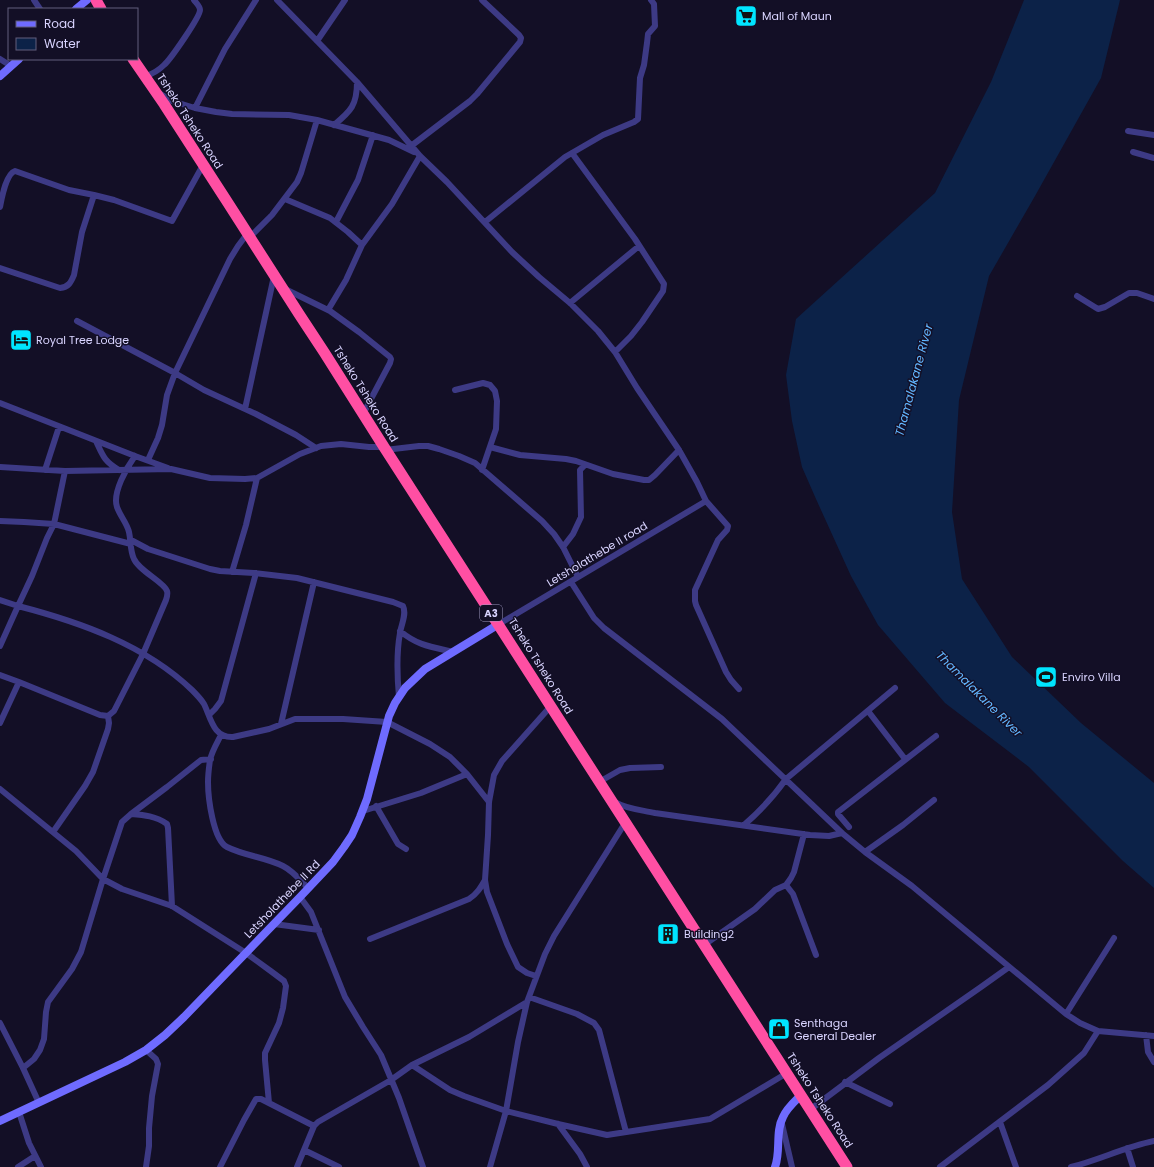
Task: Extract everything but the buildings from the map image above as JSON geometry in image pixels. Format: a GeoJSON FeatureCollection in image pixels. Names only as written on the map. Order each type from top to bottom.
{"type":"FeatureCollection","features":[{"type":"Feature","properties":{"kind":"highway","name":"Tsheko Tsheko Road"},"geometry":{"type":"LineString","coordinates":[[134,60],[146,76],[324,352],[499,624],[550,707],[811,1109],[847,1167]]}},
{"type":"Feature","properties":{"kind":"street"},"geometry":{"type":"LineString","coordinates":[[77,8],[87,0]]}},
{"type":"Feature","properties":{"kind":"street"},"geometry":{"type":"LineString","coordinates":[[146,76],[153,74],[174,55],[196,20],[200,10],[194,0]]}},
{"type":"Feature","properties":{"kind":"street"},"geometry":{"type":"LineString","coordinates":[[194,108],[225,49],[256,0]]}},
{"type":"Feature","properties":{"kind":"street"},"geometry":{"type":"LineString","coordinates":[[277,0],[357,82],[411,146],[447,182],[512,252],[570,303],[598,331],[615,352],[678,450],[697,482],[706,501],[728,526],[718,540],[695,590],[695,601],[726,672],[739,688]]}},
{"type":"Feature","properties":{"kind":"street"},"geometry":{"type":"LineString","coordinates":[[317,41],[345,0]]}},
{"type":"Feature","properties":{"kind":"street"},"geometry":{"type":"LineString","coordinates":[[411,146],[470,101],[520,42],[521,38],[519,35],[482,0]]}},
{"type":"Feature","properties":{"kind":"street"},"geometry":{"type":"LineString","coordinates":[[485,222],[550,168],[572,153],[603,135],[638,119],[640,78],[644,65],[648,34],[655,26],[654,4],[651,0]]}},
{"type":"Feature","properties":{"kind":"street"},"geometry":{"type":"LineString","coordinates":[[0,59],[11,66]]}},
{"type":"Feature","properties":{"kind":"street"},"geometry":{"type":"LineString","coordinates":[[0,76],[18,60]]}},
{"type":"Feature","properties":{"kind":"street"},"geometry":{"type":"LineString","coordinates":[[334,125],[348,114],[353,106],[357,91],[357,82]]}},
{"type":"Feature","properties":{"kind":"street"},"geometry":{"type":"LineString","coordinates":[[154,90],[172,101],[194,108],[232,114],[289,115],[317,120],[400,144],[420,155]]}},
{"type":"Feature","properties":{"kind":"street"},"geometry":{"type":"LineString","coordinates":[[148,460],[162,425],[167,395],[174,373],[197,325],[238,246],[248,235],[272,215],[293,188],[301,173],[317,120]]}},
{"type":"Feature","properties":{"kind":"street"},"geometry":{"type":"LineString","coordinates":[[1128,131],[1154,135]]}},
{"type":"Feature","properties":{"kind":"street"},"geometry":{"type":"LineString","coordinates":[[336,222],[358,180],[373,135]]}},
{"type":"Feature","properties":{"kind":"street"},"geometry":{"type":"LineString","coordinates":[[1133,152],[1154,158]]}},
{"type":"Feature","properties":{"kind":"street"},"geometry":{"type":"LineString","coordinates":[[572,153],[663,281],[664,287],[642,322],[615,352]]}},
{"type":"Feature","properties":{"kind":"street"},"geometry":{"type":"LineString","coordinates":[[328,310],[346,280],[362,245],[392,204],[420,155]]}},
{"type":"Feature","properties":{"kind":"street"},"geometry":{"type":"LineString","coordinates":[[0,207],[7,182],[11,174],[15,171],[69,190],[114,200],[172,221],[203,165]]}},
{"type":"Feature","properties":{"kind":"street"},"geometry":{"type":"LineString","coordinates":[[0,178],[7,182]]}},
{"type":"Feature","properties":{"kind":"street"},"geometry":{"type":"LineString","coordinates":[[0,268],[60,288],[69,285],[74,274],[85,222],[94,195]]}},
{"type":"Feature","properties":{"kind":"street"},"geometry":{"type":"LineString","coordinates":[[285,199],[324,215],[336,222],[362,245]]}},
{"type":"Feature","properties":{"kind":"street"},"geometry":{"type":"LineString","coordinates":[[570,303],[639,246]]}},
{"type":"Feature","properties":{"kind":"street"},"geometry":{"type":"LineString","coordinates":[[245,409],[274,275]]}},
{"type":"Feature","properties":{"kind":"street"},"geometry":{"type":"LineString","coordinates":[[282,288],[328,310],[389,355],[391,359],[363,414]]}},
{"type":"Feature","properties":{"kind":"street"},"geometry":{"type":"LineString","coordinates":[[1077,296],[1098,309],[1105,307],[1129,293],[1137,293],[1154,299]]}},
{"type":"Feature","properties":{"kind":"street"},"geometry":{"type":"LineString","coordinates":[[77,321],[204,390],[290,432],[316,448]]}},
{"type":"Feature","properties":{"kind":"street"},"geometry":{"type":"LineString","coordinates":[[455,390],[483,383],[490,385],[495,391],[496,429],[482,470]]}},
{"type":"Feature","properties":{"kind":"street"},"geometry":{"type":"LineString","coordinates":[[0,403],[171,469],[210,478],[257,478],[300,454],[330,445],[341,444],[385,448],[419,446],[439,449],[475,463],[542,521],[563,547],[578,577]]}},
{"type":"Feature","properties":{"kind":"street"},"geometry":{"type":"LineString","coordinates":[[45,470],[59,426]]}},
{"type":"Feature","properties":{"kind":"street"},"geometry":{"type":"LineString","coordinates":[[96,441],[108,463],[123,470]]}},
{"type":"Feature","properties":{"kind":"street"},"geometry":{"type":"LineString","coordinates":[[490,447],[520,455],[566,459],[618,475],[644,480],[649,480],[655,475],[678,450]]}},
{"type":"Feature","properties":{"kind":"street"},"geometry":{"type":"LineString","coordinates":[[0,675],[100,715],[108,716],[114,711],[143,654],[166,600],[167,594],[163,586],[134,560],[129,530],[117,507],[116,502],[123,470],[135,456]]}},
{"type":"Feature","properties":{"kind":"street"},"geometry":{"type":"LineString","coordinates":[[563,547],[573,534],[581,517],[580,470],[585,464]]}},
{"type":"Feature","properties":{"kind":"street"},"geometry":{"type":"LineString","coordinates":[[0,467],[65,471],[171,469]]}},
{"type":"Feature","properties":{"kind":"street"},"geometry":{"type":"LineString","coordinates":[[0,646],[54,524],[65,471]]}},
{"type":"Feature","properties":{"kind":"street"},"geometry":{"type":"LineString","coordinates":[[232,572],[246,525],[257,478]]}},
{"type":"Feature","properties":{"kind":"street","name":"Letsholathebe II road"},"geometry":{"type":"LineString","coordinates":[[499,624],[706,501]]}},
{"type":"Feature","properties":{"kind":"street"},"geometry":{"type":"LineString","coordinates":[[0,521],[54,524],[131,542],[179,560],[210,569],[297,578],[393,602],[403,606],[405,613],[400,631],[397,656],[399,697]]}},
{"type":"Feature","properties":{"kind":"street"},"geometry":{"type":"LineString","coordinates":[[209,715],[215,710],[221,701],[256,574]]}},
{"type":"Feature","properties":{"kind":"street"},"geometry":{"type":"LineString","coordinates":[[281,724],[314,582]]}},
{"type":"Feature","properties":{"kind":"street"},"geometry":{"type":"LineString","coordinates":[[571,582],[594,618],[604,628],[722,719],[786,778],[842,833],[865,852],[912,886],[1066,1014],[1080,1023],[1098,1031],[1154,1036]]}},
{"type":"Feature","properties":{"kind":"street"},"geometry":{"type":"LineString","coordinates":[[0,600],[53,616],[108,636],[143,654],[177,677],[193,690],[203,702],[212,724],[221,735],[233,737],[269,729],[289,721],[301,719],[343,719],[387,722],[439,749],[450,757],[467,774],[489,802]]}},
{"type":"Feature","properties":{"kind":"street","name":"Letsholathebe II Rd"},"geometry":{"type":"LineString","coordinates":[[0,1121],[119,1066],[146,1050],[184,1017],[333,862],[344,847],[363,811],[387,722],[395,703],[405,688],[425,669],[499,624]]}},
{"type":"Feature","properties":{"kind":"street"},"geometry":{"type":"LineString","coordinates":[[400,631],[407,637],[422,645],[454,652]]}},
{"type":"Feature","properties":{"kind":"street"},"geometry":{"type":"LineString","coordinates":[[0,723],[19,682]]}},
{"type":"Feature","properties":{"kind":"street"},"geometry":{"type":"LineString","coordinates":[[744,825],[765,806],[786,778],[895,688]]}},
{"type":"Feature","properties":{"kind":"street"},"geometry":{"type":"LineString","coordinates":[[536,976],[521,970],[514,959],[487,892],[485,880],[489,802],[494,775],[502,761],[550,707]]}},
{"type":"Feature","properties":{"kind":"street"},"geometry":{"type":"LineString","coordinates":[[868,711],[905,759]]}},
{"type":"Feature","properties":{"kind":"street"},"geometry":{"type":"LineString","coordinates":[[54,832],[93,772],[108,729],[108,716]]}},
{"type":"Feature","properties":{"kind":"street"},"geometry":{"type":"LineString","coordinates":[[221,735],[211,759],[208,782],[210,809],[220,842],[226,847],[284,866],[308,888]]}},
{"type":"Feature","properties":{"kind":"street"},"geometry":{"type":"LineString","coordinates":[[849,827],[838,812],[936,736]]}},
{"type":"Feature","properties":{"kind":"street"},"geometry":{"type":"LineString","coordinates":[[23,1068],[34,1059],[40,1050],[44,1039],[48,1002],[72,969],[81,952],[121,824],[131,814],[168,787],[201,760],[211,759]]}},
{"type":"Feature","properties":{"kind":"street"},"geometry":{"type":"LineString","coordinates":[[599,782],[620,770],[630,768],[661,767]]}},
{"type":"Feature","properties":{"kind":"street"},"geometry":{"type":"LineString","coordinates":[[363,811],[421,792],[467,774]]}},
{"type":"Feature","properties":{"kind":"street"},"geometry":{"type":"LineString","coordinates":[[0,789],[76,851],[103,879],[122,888],[172,906],[246,952],[284,981],[286,986],[283,1008],[279,1023],[265,1053],[264,1060],[269,1103]]}},
{"type":"Feature","properties":{"kind":"street"},"geometry":{"type":"LineString","coordinates":[[611,800],[619,805],[637,809],[804,834],[821,836],[842,833]]}},
{"type":"Feature","properties":{"kind":"street"},"geometry":{"type":"LineString","coordinates":[[865,852],[903,825],[934,800]]}},
{"type":"Feature","properties":{"kind":"street"},"geometry":{"type":"LineString","coordinates":[[376,806],[398,844],[406,849]]}},
{"type":"Feature","properties":{"kind":"street"},"geometry":{"type":"LineString","coordinates":[[131,814],[145,815],[156,818],[167,824],[172,906]]}},
{"type":"Feature","properties":{"kind":"street"},"geometry":{"type":"LineString","coordinates":[[490,1167],[506,1111],[518,1042],[528,1000],[536,976],[549,944],[625,823]]}},
{"type":"Feature","properties":{"kind":"street"},"geometry":{"type":"LineString","coordinates":[[704,945],[755,909],[768,895],[786,885],[794,872],[804,834]]}},
{"type":"Feature","properties":{"kind":"street"},"geometry":{"type":"LineString","coordinates":[[370,939],[469,899],[478,892],[485,880]]}},
{"type":"Feature","properties":{"kind":"street"},"geometry":{"type":"LineString","coordinates":[[786,885],[793,894],[816,955]]}},
{"type":"Feature","properties":{"kind":"street"},"geometry":{"type":"LineString","coordinates":[[300,897],[308,907],[319,930],[345,997],[379,1050],[401,1104],[423,1167]]}},
{"type":"Feature","properties":{"kind":"street"},"geometry":{"type":"LineString","coordinates":[[274,924],[319,930]]}},
{"type":"Feature","properties":{"kind":"street"},"geometry":{"type":"LineString","coordinates":[[1066,1014],[1114,938]]}},
{"type":"Feature","properties":{"kind":"street"},"geometry":{"type":"LineString","coordinates":[[811,1109],[845,1082],[1009,967]]}},
{"type":"Feature","properties":{"kind":"street"},"geometry":{"type":"LineString","coordinates":[[297,1167],[314,1126],[318,1122],[391,1080],[412,1065],[469,1037],[528,1000],[577,1014],[597,1025],[626,1132]]}},
{"type":"Feature","properties":{"kind":"street"},"geometry":{"type":"LineString","coordinates":[[0,1023],[39,1103]]}},
{"type":"Feature","properties":{"kind":"street"},"geometry":{"type":"LineString","coordinates":[[940,1167],[1048,1085],[1084,1053],[1098,1031]]}},
{"type":"Feature","properties":{"kind":"street"},"geometry":{"type":"LineString","coordinates":[[1146,1035],[1148,1052],[1154,1062]]}},
{"type":"Feature","properties":{"kind":"street"},"geometry":{"type":"LineString","coordinates":[[146,1050],[156,1059],[158,1064],[152,1096],[149,1146],[146,1167]]}},
{"type":"Feature","properties":{"kind":"street"},"geometry":{"type":"LineString","coordinates":[[412,1065],[457,1094],[506,1111],[606,1134],[710,1120],[787,1073]]}},
{"type":"Feature","properties":{"kind":"street"},"geometry":{"type":"LineString","coordinates":[[845,1082],[890,1104]]}},
{"type":"Feature","properties":{"kind":"street"},"geometry":{"type":"LineString","coordinates":[[775,1167],[777,1161],[779,1133],[783,1115],[801,1095]]}},
{"type":"Feature","properties":{"kind":"street"},"geometry":{"type":"LineString","coordinates":[[220,1167],[255,1099],[269,1103],[314,1126]]}},
{"type":"Feature","properties":{"kind":"street"},"geometry":{"type":"LineString","coordinates":[[19,1112],[29,1143],[41,1167]]}},
{"type":"Feature","properties":{"kind":"street"},"geometry":{"type":"LineString","coordinates":[[781,1122],[792,1167]]}},
{"type":"Feature","properties":{"kind":"street"},"geometry":{"type":"LineString","coordinates":[[1000,1122],[1016,1167]]}},
{"type":"Feature","properties":{"kind":"street"},"geometry":{"type":"LineString","coordinates":[[558,1124],[580,1154],[587,1167]]}},
{"type":"Feature","properties":{"kind":"street"},"geometry":{"type":"LineString","coordinates":[[1071,1167],[1090,1162],[1127,1148],[1154,1142]]}},
{"type":"Feature","properties":{"kind":"street"},"geometry":{"type":"LineString","coordinates":[[1127,1148],[1133,1167]]}},
{"type":"Feature","properties":{"kind":"street"},"geometry":{"type":"LineString","coordinates":[[304,1150],[338,1167]]}},
{"type":"Feature","properties":{"kind":"street"},"geometry":{"type":"LineString","coordinates":[[18,1167],[35,1156]]}},
{"type":"Feature","properties":{"kind":"water","name":"Thamalakane River"},"geometry":{"type":"Polygon","coordinates":[[[1024,0],[1120,0],[1101,78],[989,276],[959,400],[952,512],[962,579],[1012,657],[1081,723],[1154,783],[1154,888],[1123,861],[1029,767],[945,703],[878,625],[851,576],[802,467],[792,421],[786,375],[796,319],[935,193],[991,82],[1024,0]]]}},
{"type":"Feature","properties":{"kind":"place","name":"Mall of Maun"},"geometry":{"type":"Point","coordinates":[746,16]}},
{"type":"Feature","properties":{"kind":"place","name":"Royal Tree Lodge"},"geometry":{"type":"Point","coordinates":[21,340]}},
{"type":"Feature","properties":{"kind":"place","name":"Enviro Villa"},"geometry":{"type":"Point","coordinates":[1046,677]}},
{"type":"Feature","properties":{"kind":"place","name":"Building2"},"geometry":{"type":"Point","coordinates":[668,934]}},
{"type":"Feature","properties":{"kind":"place","name":"Senthaga General Dealer"},"geometry":{"type":"Point","coordinates":[779,1029]}}]}
